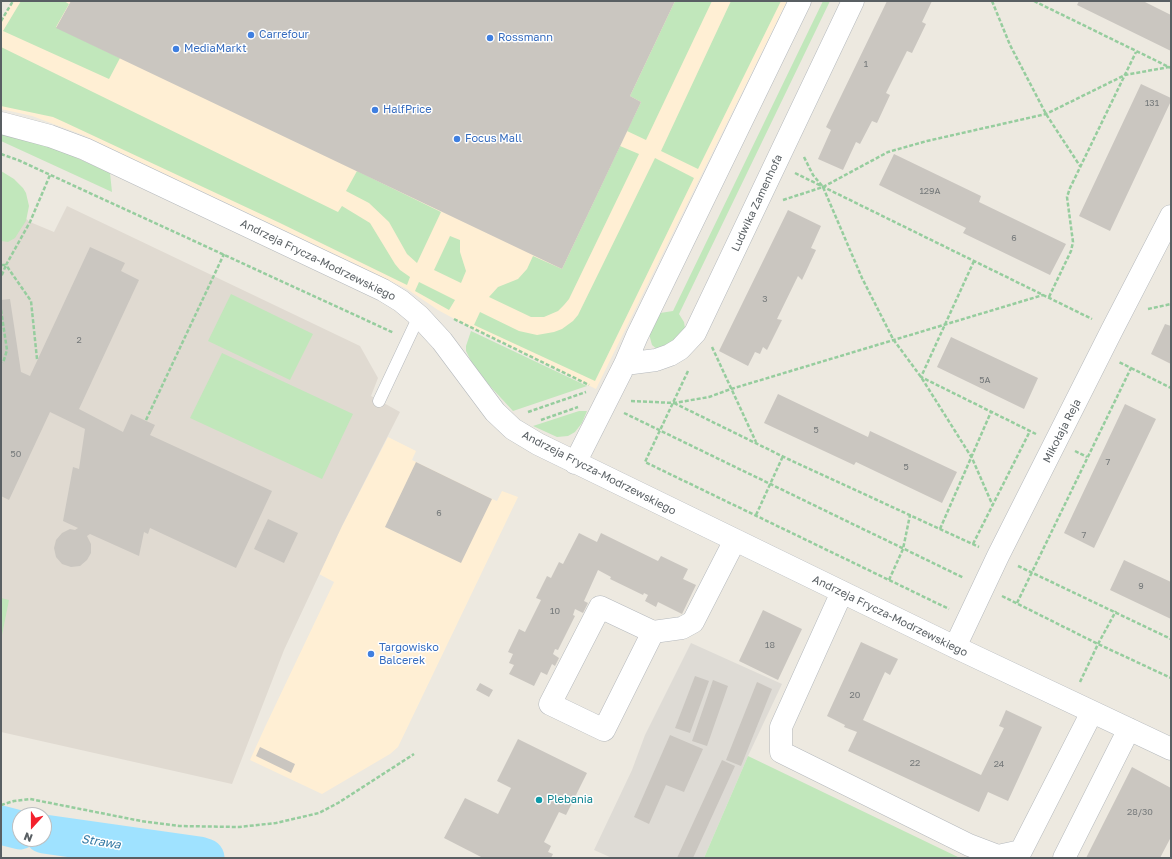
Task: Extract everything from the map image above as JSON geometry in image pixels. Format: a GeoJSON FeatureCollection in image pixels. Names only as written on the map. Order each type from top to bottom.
{"type":"FeatureCollection","features":[{"type":"Feature","properties":{"kind":"street"},"geometry":{"type":"LineString","coordinates":[[575,463],[625,364],[637,336],[800,1]]}},
{"type":"Feature","properties":{"kind":"street","name":"Ludwika Zamenhofa"},"geometry":{"type":"LineString","coordinates":[[625,364],[656,360],[670,355],[680,349],[695,334],[852,1]]}},
{"type":"Feature","properties":{"kind":"street","name":"Andrzeja Frycza-Modrzewskiego"},"geometry":{"type":"LineString","coordinates":[[1,123],[50,136],[85,149],[383,290],[401,301],[419,316],[442,341],[495,412],[519,433],[575,463],[955,647],[1171,749]]}},
{"type":"Feature","properties":{"kind":"street","name":"Mikołaja Reja"},"geometry":{"type":"LineString","coordinates":[[955,647],[998,556],[1171,216]]}},
{"type":"Feature","properties":{"kind":"street"},"geometry":{"type":"LineString","coordinates":[[653,632],[604,730],[550,704],[600,607],[653,632],[682,628],[693,622],[735,540]]}},
{"type":"Feature","properties":{"kind":"street"},"geometry":{"type":"LineString","coordinates":[[842,592],[781,727],[781,752],[969,845],[998,856],[1021,851],[1092,712]]}},
{"type":"Feature","properties":{"kind":"street"},"geometry":{"type":"LineString","coordinates":[[1064,858],[1129,729]]}},
{"type":"Feature","properties":{"kind":"lane"},"geometry":{"type":"LineString","coordinates":[[379,401],[419,316]]}},
{"type":"Feature","properties":{"kind":"path"},"geometry":{"type":"LineString","coordinates":[[1,21],[13,1]]}},
{"type":"Feature","properties":{"kind":"path"},"geometry":{"type":"LineString","coordinates":[[992,1],[1010,45],[1046,114],[1080,166]]}},
{"type":"Feature","properties":{"kind":"path"},"geometry":{"type":"LineString","coordinates":[[1034,1],[1170,68]]}},
{"type":"Feature","properties":{"kind":"path"},"geometry":{"type":"LineString","coordinates":[[1049,297],[1071,251],[1073,242],[1067,197],[1080,166],[1136,52]]}},
{"type":"Feature","properties":{"kind":"path"},"geometry":{"type":"LineString","coordinates":[[780,200],[822,187],[888,152],[927,141],[1046,114],[1125,75],[1170,68]]}},
{"type":"Feature","properties":{"kind":"path"},"geometry":{"type":"LineString","coordinates":[[803,155],[813,175],[822,187],[862,278],[893,339],[921,377],[972,458],[993,506]]}},
{"type":"Feature","properties":{"kind":"path"},"geometry":{"type":"LineString","coordinates":[[791,171],[1049,297],[1112,330]]}},
{"type":"Feature","properties":{"kind":"path"},"geometry":{"type":"LineString","coordinates":[[1,277],[30,222],[50,175]]}},
{"type":"Feature","properties":{"kind":"path"},"geometry":{"type":"LineString","coordinates":[[146,420],[224,254]]}},
{"type":"Feature","properties":{"kind":"path"},"geometry":{"type":"LineString","coordinates":[[921,377],[974,261]]}},
{"type":"Feature","properties":{"kind":"path"},"geometry":{"type":"LineString","coordinates":[[1,265],[6,265]]}},
{"type":"Feature","properties":{"kind":"path"},"geometry":{"type":"LineString","coordinates":[[6,265],[30,301],[37,359]]}},
{"type":"Feature","properties":{"kind":"path"},"geometry":{"type":"LineString","coordinates":[[674,403],[709,397],[893,339],[945,325],[1043,295]]}},
{"type":"Feature","properties":{"kind":"path"},"geometry":{"type":"LineString","coordinates":[[1144,310],[1171,304]]}},
{"type":"Feature","properties":{"kind":"path"},"geometry":{"type":"LineString","coordinates":[[1,310],[7,350],[3,363]]}},
{"type":"Feature","properties":{"kind":"path"},"geometry":{"type":"LineString","coordinates":[[709,340],[756,443]]}},
{"type":"Feature","properties":{"kind":"path"},"geometry":{"type":"LineString","coordinates":[[1118,362],[1171,388]]}},
{"type":"Feature","properties":{"kind":"path"},"geometry":{"type":"LineString","coordinates":[[1017,603],[1131,368]]}},
{"type":"Feature","properties":{"kind":"path"},"geometry":{"type":"LineString","coordinates":[[921,377],[1030,431],[1087,457]]}},
{"type":"Feature","properties":{"kind":"path"},"geometry":{"type":"LineString","coordinates":[[674,403],[783,456],[1116,611],[1171,639]]}},
{"type":"Feature","properties":{"kind":"path"},"geometry":{"type":"LineString","coordinates":[[674,403],[645,462],[952,610]]}},
{"type":"Feature","properties":{"kind":"path"},"geometry":{"type":"LineString","coordinates":[[940,529],[991,412]]}},
{"type":"Feature","properties":{"kind":"path"},"geometry":{"type":"LineString","coordinates":[[973,544],[1030,431]]}},
{"type":"Feature","properties":{"kind":"path"},"geometry":{"type":"LineString","coordinates":[[756,515],[783,456]]}},
{"type":"Feature","properties":{"kind":"path"},"geometry":{"type":"LineString","coordinates":[[889,580],[904,549],[910,515]]}},
{"type":"Feature","properties":{"kind":"path"},"geometry":{"type":"LineString","coordinates":[[1072,702],[1098,644],[1116,611]]}},
{"type":"Feature","properties":{"kind":"path"},"geometry":{"type":"LineString","coordinates":[[1,805],[14,800],[30,800],[140,821],[179,826],[239,827],[276,823],[319,813],[338,803],[414,754]]}},
{"type":"Feature","properties":{"kind":"shaded area"},"geometry":{"type":"Polygon","coordinates":[[[13,1],[787,1],[596,389],[473,329],[438,310],[407,289],[83,135],[32,116],[1,109],[1,21],[13,1]]]}},
{"type":"Feature","properties":{"kind":"shaded area"},"geometry":{"type":"Polygon","coordinates":[[[67,206],[360,346],[378,378],[371,396],[400,412],[342,526],[284,650],[232,784],[1,732],[1,220],[24,217],[30,222],[54,232],[67,206]]]}},
{"type":"Feature","properties":{"kind":"shaded area","name":"Targowisko Balcerek"},"geometry":{"type":"Polygon","coordinates":[[[388,437],[416,451],[412,460],[492,499],[497,501],[502,491],[518,497],[398,747],[390,754],[322,794],[250,760],[334,582],[319,574],[388,437]]]}},
{"type":"Feature","properties":{"kind":"shaded area"},"geometry":{"type":"Polygon","coordinates":[[[691,643],[782,684],[748,756],[704,858],[612,858],[594,850],[632,770],[645,735],[691,643]]]}},
{"type":"Feature","properties":{"kind":"green space"},"geometry":{"type":"Polygon","coordinates":[[[21,1],[64,1],[69,4],[56,27],[120,58],[109,79],[3,31],[21,1]]]}},
{"type":"Feature","properties":{"kind":"green space"},"geometry":{"type":"Polygon","coordinates":[[[675,1],[712,1],[646,140],[627,131],[641,102],[630,96],[675,1]]]}},
{"type":"Feature","properties":{"kind":"green space"},"geometry":{"type":"Polygon","coordinates":[[[731,1],[781,1],[698,169],[661,151],[731,1]]]}},
{"type":"Feature","properties":{"kind":"green space"},"geometry":{"type":"Polygon","coordinates":[[[823,1],[830,1],[679,314],[684,322],[684,336],[658,350],[652,345],[649,334],[660,313],[673,311],[823,1]]]}},
{"type":"Feature","properties":{"kind":"green space"},"geometry":{"type":"Polygon","coordinates":[[[1,47],[338,212],[342,206],[370,223],[395,264],[400,270],[410,277],[407,285],[280,223],[53,117],[1,106],[1,47]]]}},
{"type":"Feature","properties":{"kind":"green space"},"geometry":{"type":"Polygon","coordinates":[[[1,133],[21,137],[64,152],[110,173],[112,192],[1,141],[1,133]]]}},
{"type":"Feature","properties":{"kind":"green space"},"geometry":{"type":"Polygon","coordinates":[[[620,146],[639,154],[569,299],[564,305],[558,311],[544,317],[531,317],[489,297],[498,287],[518,279],[527,269],[533,256],[562,269],[620,146]]]}},
{"type":"Feature","properties":{"kind":"green space"},"geometry":{"type":"Polygon","coordinates":[[[655,158],[694,178],[595,381],[474,325],[480,312],[519,331],[537,335],[562,329],[573,321],[578,315],[655,158]]]}},
{"type":"Feature","properties":{"kind":"green space"},"geometry":{"type":"Polygon","coordinates":[[[1,171],[14,179],[23,188],[26,193],[29,206],[26,221],[15,238],[8,242],[1,241],[1,171]]]}},
{"type":"Feature","properties":{"kind":"green space"},"geometry":{"type":"Polygon","coordinates":[[[357,171],[441,212],[417,263],[407,254],[389,222],[369,203],[346,191],[357,171]]]}},
{"type":"Feature","properties":{"kind":"green space"},"geometry":{"type":"Polygon","coordinates":[[[450,236],[460,240],[460,252],[466,271],[461,283],[434,270],[450,236]]]}},
{"type":"Feature","properties":{"kind":"green space"},"geometry":{"type":"Polygon","coordinates":[[[419,282],[455,300],[449,310],[415,291],[419,282]]]}},
{"type":"Feature","properties":{"kind":"green space"},"geometry":{"type":"Polygon","coordinates":[[[231,294],[313,334],[290,380],[208,341],[231,294]]]}},
{"type":"Feature","properties":{"kind":"green space"},"geometry":{"type":"Polygon","coordinates":[[[471,331],[587,386],[513,411],[489,385],[472,363],[466,351],[466,346],[471,331]]]}},
{"type":"Feature","properties":{"kind":"green space"},"geometry":{"type":"Polygon","coordinates":[[[222,353],[353,414],[322,479],[190,418],[222,353]]]}},
{"type":"Feature","properties":{"kind":"green space"},"geometry":{"type":"Polygon","coordinates":[[[579,411],[587,411],[582,423],[575,432],[568,436],[557,437],[533,426],[579,411]]]}},
{"type":"Feature","properties":{"kind":"green space"},"geometry":{"type":"Polygon","coordinates":[[[1,598],[9,600],[1,640],[1,598]]]}},
{"type":"Feature","properties":{"kind":"green space"},"geometry":{"type":"Polygon","coordinates":[[[748,756],[960,858],[704,858],[748,756]]]}},
{"type":"Feature","properties":{"kind":"building","name":"Focus Mall"},"geometry":{"type":"Polygon","coordinates":[[[71,1],[675,1],[630,96],[641,102],[562,269],[56,28],[71,1]]]}},
{"type":"Feature","properties":{"kind":"building"},"geometry":{"type":"Polygon","coordinates":[[[887,1],[932,1],[922,22],[926,24],[912,53],[907,51],[886,93],[890,95],[877,123],[872,121],[860,144],[856,142],[843,170],[818,159],[831,130],[826,127],[887,1]]]}},
{"type":"Feature","properties":{"kind":"building"},"geometry":{"type":"Polygon","coordinates":[[[1079,1],[1143,1],[1171,15],[1171,51],[1077,5],[1079,1]]]}},
{"type":"Feature","properties":{"kind":"building"},"geometry":{"type":"Polygon","coordinates":[[[1141,84],[1171,98],[1171,101],[1110,231],[1079,216],[1141,84]]]}},
{"type":"Feature","properties":{"kind":"building"},"geometry":{"type":"Polygon","coordinates":[[[894,154],[981,196],[979,202],[1066,244],[1050,275],[963,233],[966,228],[879,185],[894,154]]]}},
{"type":"Feature","properties":{"kind":"building"},"geometry":{"type":"Polygon","coordinates":[[[788,210],[821,226],[811,248],[816,250],[802,280],[798,276],[777,319],[782,320],[767,350],[763,347],[760,354],[755,352],[748,366],[719,351],[788,210]]]}},
{"type":"Feature","properties":{"kind":"building"},"geometry":{"type":"Polygon","coordinates":[[[90,247],[125,263],[121,271],[139,280],[79,409],[123,432],[131,414],[155,425],[150,435],[272,491],[236,568],[150,528],[148,534],[144,532],[139,556],[90,534],[87,536],[91,544],[91,553],[87,560],[80,566],[71,567],[62,564],[56,557],[54,548],[56,540],[62,533],[70,529],[75,530],[78,528],[63,521],[73,467],[79,469],[85,429],[50,412],[9,500],[1,496],[1,300],[10,299],[21,372],[30,376],[90,247]]]}},
{"type":"Feature","properties":{"kind":"building"},"geometry":{"type":"Polygon","coordinates":[[[1165,324],[1171,326],[1171,364],[1151,354],[1165,324]]]}},
{"type":"Feature","properties":{"kind":"building"},"geometry":{"type":"Polygon","coordinates":[[[951,337],[1038,378],[1024,409],[937,367],[951,337]]]}},
{"type":"Feature","properties":{"kind":"building"},"geometry":{"type":"Polygon","coordinates":[[[778,394],[868,437],[870,431],[957,472],[942,503],[856,462],[854,465],[764,423],[778,394]]]}},
{"type":"Feature","properties":{"kind":"building"},"geometry":{"type":"Polygon","coordinates":[[[1125,404],[1156,419],[1094,548],[1064,533],[1125,404]]]}},
{"type":"Feature","properties":{"kind":"building"},"geometry":{"type":"Polygon","coordinates":[[[416,462],[492,499],[461,563],[385,527],[416,462]]]}},
{"type":"Feature","properties":{"kind":"building"},"geometry":{"type":"Polygon","coordinates":[[[268,519],[298,533],[284,563],[254,549],[268,519]]]}},
{"type":"Feature","properties":{"kind":"building"},"geometry":{"type":"Polygon","coordinates":[[[579,533],[597,542],[601,533],[658,561],[661,556],[688,569],[683,579],[696,585],[682,614],[658,602],[656,607],[645,601],[648,595],[644,593],[643,595],[610,579],[611,577],[598,570],[584,601],[588,603],[583,613],[575,609],[573,615],[575,616],[558,650],[555,649],[553,654],[559,658],[555,666],[552,664],[547,675],[541,672],[534,686],[509,674],[514,665],[509,663],[513,654],[508,652],[519,629],[525,632],[541,600],[536,598],[547,576],[551,578],[559,562],[563,564],[579,533]]]}},
{"type":"Feature","properties":{"kind":"building"},"geometry":{"type":"Polygon","coordinates":[[[1124,560],[1171,582],[1171,619],[1110,590],[1124,560]]]}},
{"type":"Feature","properties":{"kind":"building"},"geometry":{"type":"Polygon","coordinates":[[[763,610],[802,629],[778,680],[739,661],[763,610]]]}},
{"type":"Feature","properties":{"kind":"building"},"geometry":{"type":"Polygon","coordinates":[[[861,642],[898,659],[890,675],[885,672],[863,720],[981,775],[1004,728],[999,726],[1006,710],[1042,727],[1008,801],[988,792],[979,812],[848,751],[857,732],[844,727],[845,725],[827,716],[861,642]]]}},
{"type":"Feature","properties":{"kind":"building"},"geometry":{"type":"Polygon","coordinates":[[[695,676],[709,681],[690,733],[675,728],[695,676]]]}},
{"type":"Feature","properties":{"kind":"building"},"geometry":{"type":"Polygon","coordinates":[[[713,680],[728,686],[707,746],[692,741],[713,680]]]}},
{"type":"Feature","properties":{"kind":"building"},"geometry":{"type":"Polygon","coordinates":[[[757,682],[772,689],[741,766],[726,760],[757,682]]]}},
{"type":"Feature","properties":{"kind":"building"},"geometry":{"type":"Polygon","coordinates":[[[480,683],[493,690],[489,697],[476,690],[480,683]]]}},
{"type":"Feature","properties":{"kind":"building"},"geometry":{"type":"Polygon","coordinates":[[[670,735],[703,749],[684,792],[666,785],[649,824],[634,817],[670,735]]]}},
{"type":"Feature","properties":{"kind":"building"},"geometry":{"type":"Polygon","coordinates":[[[518,739],[587,773],[566,815],[559,812],[544,842],[551,846],[548,852],[553,854],[551,858],[483,858],[444,838],[465,798],[498,814],[511,788],[497,781],[518,739]]]}},
{"type":"Feature","properties":{"kind":"building"},"geometry":{"type":"Polygon","coordinates":[[[260,747],[295,764],[291,773],[256,756],[260,747]]]}},
{"type":"Feature","properties":{"kind":"building"},"geometry":{"type":"Polygon","coordinates":[[[722,760],[735,766],[693,858],[677,858],[722,760]]]}},
{"type":"Feature","properties":{"kind":"building"},"geometry":{"type":"Polygon","coordinates":[[[1132,767],[1171,788],[1171,837],[1160,858],[1086,858],[1132,767]]]}},
{"type":"Feature","properties":{"kind":"waterway","name":"Strawa"},"geometry":{"type":"LineString","coordinates":[[1,825],[12,828]]}},
{"type":"Feature","properties":{"kind":"waterway","name":"Strawa"},"geometry":{"type":"LineString","coordinates":[[52,835],[205,858]]}},
{"type":"Feature","properties":{"kind":"place","name":"Carrefour"},"geometry":{"type":"Point","coordinates":[251,35]}},
{"type":"Feature","properties":{"kind":"place","name":"Rossmann"},"geometry":{"type":"Point","coordinates":[490,38]}},
{"type":"Feature","properties":{"kind":"place","name":"MediaMarkt"},"geometry":{"type":"Point","coordinates":[176,49]}},
{"type":"Feature","properties":{"kind":"place","name":"HalfPrice"},"geometry":{"type":"Point","coordinates":[375,110]}},
{"type":"Feature","properties":{"kind":"place","name":"Focus Mall"},"geometry":{"type":"Point","coordinates":[457,139]}},
{"type":"Feature","properties":{"kind":"place","name":"Targowisko Balcerek"},"geometry":{"type":"Point","coordinates":[371,654]}},
{"type":"Feature","properties":{"kind":"place","name":"Plebania"},"geometry":{"type":"Point","coordinates":[539,800]}}]}
